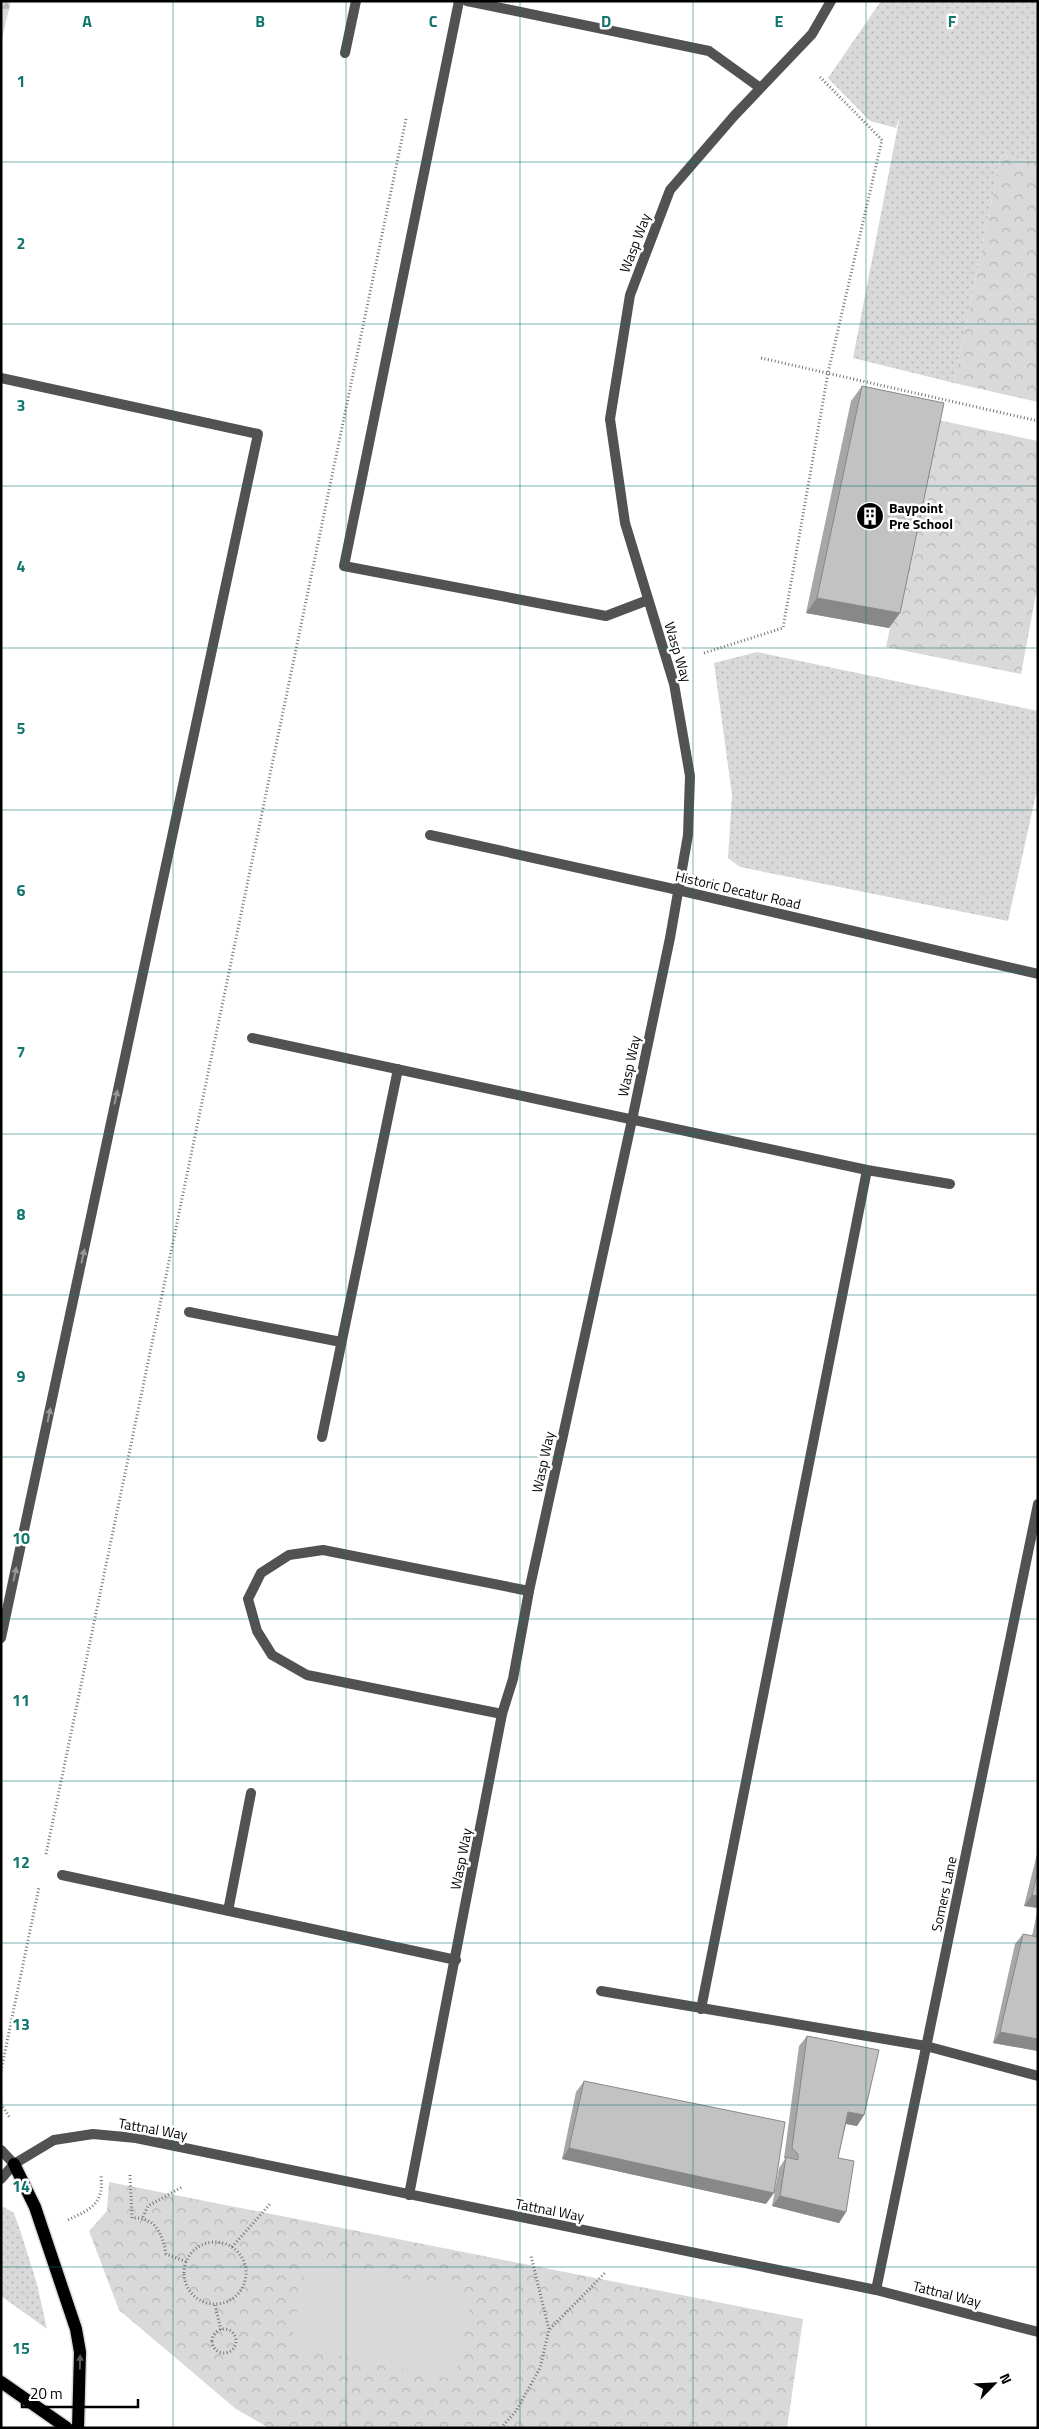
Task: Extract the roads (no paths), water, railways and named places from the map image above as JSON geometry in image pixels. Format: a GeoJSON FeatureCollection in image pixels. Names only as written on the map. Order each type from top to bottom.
{"type":"FeatureCollection","features":[{"type":"Feature","properties":{"kind":"main road"},"geometry":{"type":"LineString","coordinates":[[14,2164],[35,2207],[76,2330],[80,2352],[78,2428]]}},
{"type":"Feature","properties":{"kind":"main road"},"geometry":{"type":"LineString","coordinates":[[1,2382],[67,2428]]}},
{"type":"Feature","properties":{"kind":"street"},"geometry":{"type":"LineString","coordinates":[[345,53],[356,1]]}},
{"type":"Feature","properties":{"kind":"street"},"geometry":{"type":"LineString","coordinates":[[459,1],[344,566],[606,616],[648,600]]}},
{"type":"Feature","properties":{"kind":"street"},"geometry":{"type":"LineString","coordinates":[[467,1],[709,51],[759,87]]}},
{"type":"Feature","properties":{"kind":"street","name":"Wasp Way"},"geometry":{"type":"LineString","coordinates":[[409,2196],[502,1714],[513,1679],[529,1591],[632,1120],[688,835],[690,776],[674,684],[625,523],[610,419],[630,295],[670,190],[759,87],[812,34],[831,1]]}},
{"type":"Feature","properties":{"kind":"street"},"geometry":{"type":"LineString","coordinates":[[1,378],[258,434],[1,1638]]}},
{"type":"Feature","properties":{"kind":"street","name":"Historic Decatur Road"},"geometry":{"type":"LineString","coordinates":[[430,835],[678,890],[1038,974]]}},
{"type":"Feature","properties":{"kind":"street"},"geometry":{"type":"LineString","coordinates":[[252,1038],[867,1170],[950,1184]]}},
{"type":"Feature","properties":{"kind":"street"},"geometry":{"type":"LineString","coordinates":[[322,1437],[398,1069]]}},
{"type":"Feature","properties":{"kind":"street"},"geometry":{"type":"LineString","coordinates":[[701,2010],[867,1170]]}},
{"type":"Feature","properties":{"kind":"street"},"geometry":{"type":"LineString","coordinates":[[190,1312],[341,1342]]}},
{"type":"Feature","properties":{"kind":"street","name":"Somers Lane"},"geometry":{"type":"LineString","coordinates":[[876,2290],[1038,1504]]}},
{"type":"Feature","properties":{"kind":"street"},"geometry":{"type":"LineString","coordinates":[[502,1714],[307,1676],[272,1655],[257,1631],[248,1599],[261,1573],[289,1555],[323,1550],[529,1591]]}},
{"type":"Feature","properties":{"kind":"street"},"geometry":{"type":"LineString","coordinates":[[228,1911],[251,1793]]}},
{"type":"Feature","properties":{"kind":"street"},"geometry":{"type":"LineString","coordinates":[[62,1875],[456,1960]]}},
{"type":"Feature","properties":{"kind":"street"},"geometry":{"type":"LineString","coordinates":[[601,1991],[701,2010],[926,2046],[1038,2076]]}},
{"type":"Feature","properties":{"kind":"street","name":"Tattnal Way"},"geometry":{"type":"LineString","coordinates":[[14,2164],[54,2140],[93,2134],[136,2138],[409,2196],[876,2290],[1038,2332]]}},
{"type":"Feature","properties":{"kind":"street"},"geometry":{"type":"LineString","coordinates":[[1,2150],[14,2164],[1,2179]]}},
{"type":"Feature","properties":{"kind":"place","name":"Baypoint Pre School"},"geometry":{"type":"Point","coordinates":[870,516]}}]}
